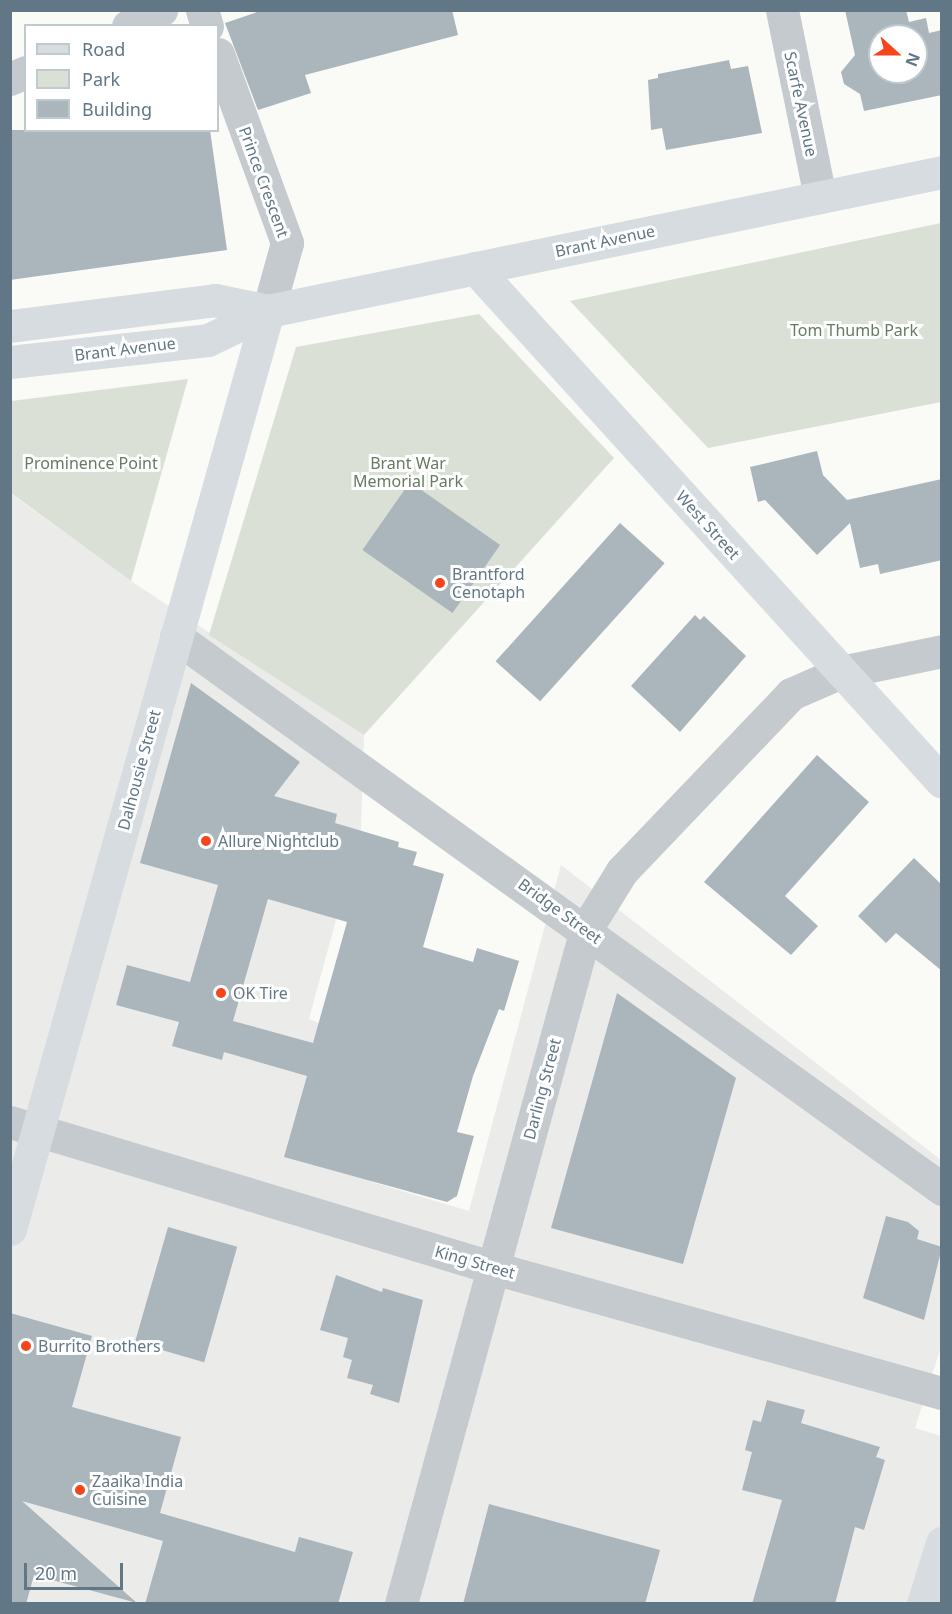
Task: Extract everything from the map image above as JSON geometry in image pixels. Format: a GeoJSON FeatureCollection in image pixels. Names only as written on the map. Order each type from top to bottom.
{"type":"FeatureCollection","features":[{"type":"Feature","properties":{"kind":"main road","name":"Brant Avenue"},"geometry":{"type":"LineString","coordinates":[[10,362],[208,340],[268,311],[942,172]]}},
{"type":"Feature","properties":{"kind":"main road","name":"West Street"},"geometry":{"type":"LineString","coordinates":[[475,268],[942,782]]}},
{"type":"Feature","properties":{"kind":"main road","name":"Brant Avenue"},"geometry":{"type":"LineString","coordinates":[[10,326],[215,300],[268,311]]}},
{"type":"Feature","properties":{"kind":"main road","name":"Dalhousie Street"},"geometry":{"type":"LineString","coordinates":[[10,1229],[25,1126],[176,637],[268,311]]}},
{"type":"Feature","properties":{"kind":"main road"},"geometry":{"type":"LineString","coordinates":[[923,1604],[942,1543]]}},
{"type":"Feature","properties":{"kind":"street"},"geometry":{"type":"LineString","coordinates":[[132,24],[161,10]]}},
{"type":"Feature","properties":{"kind":"street","name":"Scarfe Avenue"},"geometry":{"type":"LineString","coordinates":[[782,10],[820,197]]}},
{"type":"Feature","properties":{"kind":"street","name":"Prince Crescent"},"geometry":{"type":"LineString","coordinates":[[219,57],[287,243],[268,311]]}},
{"type":"Feature","properties":{"kind":"street"},"geometry":{"type":"LineString","coordinates":[[10,79],[24,73]]}},
{"type":"Feature","properties":{"kind":"street","name":"Bridge Street"},"geometry":{"type":"LineString","coordinates":[[176,637],[586,929],[942,1189]]}},
{"type":"Feature","properties":{"kind":"street","name":"Darling Street"},"geometry":{"type":"LineString","coordinates":[[401,1604],[586,929],[622,871],[791,694],[841,672],[942,651]]}},
{"type":"Feature","properties":{"kind":"street","name":"King Street"},"geometry":{"type":"LineString","coordinates":[[25,1126],[494,1268],[942,1393]]}},
{"type":"Feature","properties":{"kind":"shaded area"},"geometry":{"type":"Polygon","coordinates":[[[10,493],[131,581],[364,735],[361,828],[309,1019],[408,1059],[372,1182],[469,1211],[561,865],[941,1160],[941,1347],[915,1428],[941,1436],[941,1603],[11,1603],[10,493]]]}},
{"type":"Feature","properties":{"kind":"green space","name":"Tom Thumb Park"},"geometry":{"type":"Polygon","coordinates":[[[941,223],[941,402],[708,448],[570,301],[941,223]]]}},
{"type":"Feature","properties":{"kind":"green space","name":"Brant War Memorial Park"},"geometry":{"type":"Polygon","coordinates":[[[479,314],[614,458],[364,735],[209,635],[296,347],[479,314]]]}},
{"type":"Feature","properties":{"kind":"green space","name":"Prominence Point"},"geometry":{"type":"Polygon","coordinates":[[[188,379],[131,581],[11,493],[11,401],[188,379]]]}},
{"type":"Feature","properties":{"kind":"building"},"geometry":{"type":"Polygon","coordinates":[[[263,10],[452,10],[458,35],[305,75],[311,93],[258,110],[225,23],[263,10]]]}},
{"type":"Feature","properties":{"kind":"building"},"geometry":{"type":"Polygon","coordinates":[[[845,10],[906,10],[909,22],[926,18],[927,24],[868,24],[868,84],[928,84],[928,28],[929,33],[942,30],[942,95],[864,111],[860,94],[844,84],[841,72],[855,55],[845,10]]]}},
{"type":"Feature","properties":{"kind":"building"},"geometry":{"type":"Polygon","coordinates":[[[729,60],[731,69],[748,66],[762,133],[666,150],[662,128],[651,130],[648,80],[658,78],[658,74],[729,60]]]}},
{"type":"Feature","properties":{"kind":"building"},"geometry":{"type":"Polygon","coordinates":[[[10,130],[24,130],[24,132],[210,132],[227,250],[10,280],[10,130]]]}},
{"type":"Feature","properties":{"kind":"building"},"geometry":{"type":"Polygon","coordinates":[[[817,451],[823,475],[847,500],[942,479],[942,560],[880,574],[878,564],[860,568],[850,523],[817,555],[765,500],[758,502],[750,467],[817,451]]]}},
{"type":"Feature","properties":{"kind":"building","name":"Brantford Cenotaph"},"geometry":{"type":"Polygon","coordinates":[[[410,482],[500,545],[452,613],[362,550],[410,482]]]}},
{"type":"Feature","properties":{"kind":"building"},"geometry":{"type":"Polygon","coordinates":[[[620,523],[665,563],[540,701],[496,661],[620,523]]]}},
{"type":"Feature","properties":{"kind":"building"},"geometry":{"type":"Polygon","coordinates":[[[695,615],[700,620],[704,616],[746,656],[680,732],[631,686],[695,615]]]}},
{"type":"Feature","properties":{"kind":"building"},"geometry":{"type":"Polygon","coordinates":[[[191,683],[300,762],[274,796],[337,814],[335,823],[399,842],[398,847],[417,852],[413,865],[444,874],[423,947],[473,962],[477,948],[519,961],[504,1011],[499,1009],[473,1076],[457,1132],[474,1136],[457,1196],[447,1202],[284,1157],[307,1076],[224,1052],[222,1060],[172,1046],[179,1022],[116,1005],[127,965],[190,982],[218,885],[140,863],[191,683]],[[268,899],[233,1021],[313,1043],[347,922],[268,899]]]}},
{"type":"Feature","properties":{"kind":"building"},"geometry":{"type":"Polygon","coordinates":[[[817,755],[869,802],[785,896],[818,926],[791,955],[704,882],[817,755]]]}},
{"type":"Feature","properties":{"kind":"building"},"geometry":{"type":"Polygon","coordinates":[[[914,858],[942,885],[942,971],[896,933],[886,943],[858,916],[914,858]]]}},
{"type":"Feature","properties":{"kind":"building"},"geometry":{"type":"Polygon","coordinates":[[[617,993],[736,1078],[683,1264],[551,1228],[617,993]]]}},
{"type":"Feature","properties":{"kind":"building"},"geometry":{"type":"Polygon","coordinates":[[[886,1216],[908,1222],[919,1231],[917,1239],[942,1247],[924,1320],[863,1298],[886,1216]]]}},
{"type":"Feature","properties":{"kind":"building"},"geometry":{"type":"Polygon","coordinates":[[[168,1227],[237,1247],[204,1362],[135,1342],[168,1227]]]}},
{"type":"Feature","properties":{"kind":"building"},"geometry":{"type":"Polygon","coordinates":[[[336,1275],[382,1292],[383,1288],[423,1300],[399,1403],[370,1394],[373,1385],[347,1378],[352,1360],[343,1357],[348,1338],[320,1330],[336,1275]]]}},
{"type":"Feature","properties":{"kind":"building"},"geometry":{"type":"Polygon","coordinates":[[[10,1313],[92,1336],[72,1407],[181,1437],[160,1513],[295,1552],[299,1537],[353,1552],[338,1604],[145,1604],[163,1541],[22,1501],[137,1603],[34,1575],[26,1604],[10,1604],[10,1313]]]}},
{"type":"Feature","properties":{"kind":"building"},"geometry":{"type":"Polygon","coordinates":[[[767,1400],[805,1410],[801,1423],[880,1447],[876,1457],[885,1460],[864,1530],[855,1527],[835,1604],[752,1604],[782,1500],[742,1490],[752,1452],[745,1450],[753,1420],[761,1422],[767,1400]]]}},
{"type":"Feature","properties":{"kind":"building"},"geometry":{"type":"Polygon","coordinates":[[[489,1504],[660,1550],[645,1604],[463,1604],[489,1504]]]}},
{"type":"Feature","properties":{"kind":"place","name":"Brantford Cenotaph"},"geometry":{"type":"Point","coordinates":[440,583]}},
{"type":"Feature","properties":{"kind":"place","name":"Allure Nightclub"},"geometry":{"type":"Point","coordinates":[206,841]}},
{"type":"Feature","properties":{"kind":"place","name":"OK Tire"},"geometry":{"type":"Point","coordinates":[221,993]}},
{"type":"Feature","properties":{"kind":"place","name":"Burrito Brothers"},"geometry":{"type":"Point","coordinates":[26,1346]}},
{"type":"Feature","properties":{"kind":"place","name":"Zaaika India Cuisine"},"geometry":{"type":"Point","coordinates":[80,1490]}}]}
